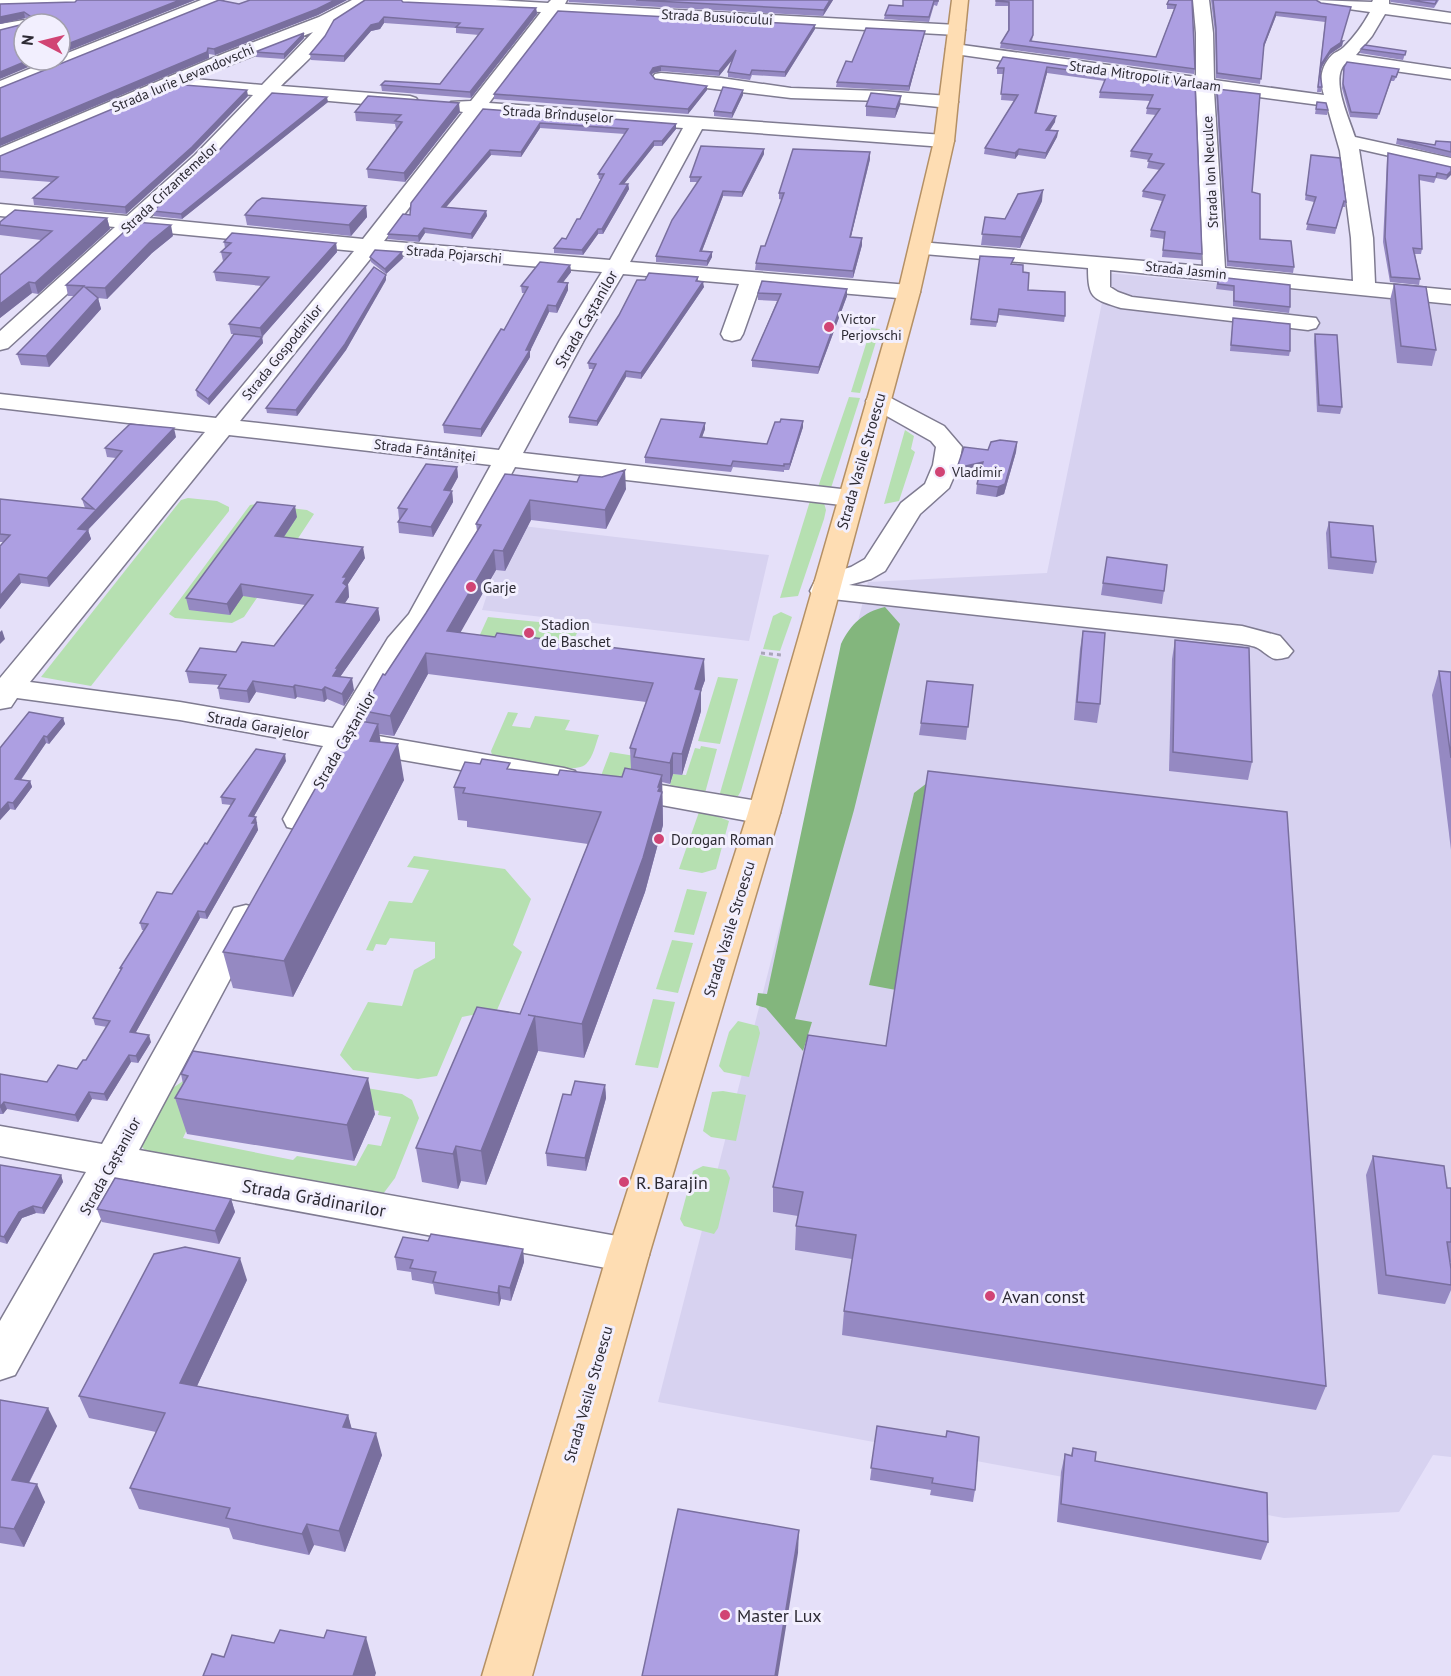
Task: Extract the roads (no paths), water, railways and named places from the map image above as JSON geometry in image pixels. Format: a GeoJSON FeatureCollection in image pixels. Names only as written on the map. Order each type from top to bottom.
{"type":"FeatureCollection","features":[{"type":"Feature","properties":{"kind":"main road","name":"Strada Vasile Stroescu"},"geometry":{"type":"LineString","coordinates":[[507,1676],[628,1255],[764,813],[825,587],[909,292],[944,141],[958,26]]}},
{"type":"Feature","properties":{"kind":"street"},"geometry":{"type":"LineString","coordinates":[[0,3],[76,0]]}},
{"type":"Feature","properties":{"kind":"street"},"geometry":{"type":"LineString","coordinates":[[0,87],[215,0]]}},
{"type":"Feature","properties":{"kind":"street","name":"Strada Iurie Levandovschi"},"geometry":{"type":"LineString","coordinates":[[0,154],[9,144],[173,83],[325,21],[364,0]]}},
{"type":"Feature","properties":{"kind":"street","name":"Strada Busuiocului"},"geometry":{"type":"LineString","coordinates":[[405,0],[556,4],[747,19],[958,26]]}},
{"type":"Feature","properties":{"kind":"street"},"geometry":{"type":"LineString","coordinates":[[747,19],[756,0]]}},
{"type":"Feature","properties":{"kind":"street","name":"Strada Ion Neculce"},"geometry":{"type":"LineString","coordinates":[[1201,0],[1206,34],[1205,85],[1212,184],[1214,273]]}},
{"type":"Feature","properties":{"kind":"street"},"geometry":{"type":"LineString","coordinates":[[1320,0],[1380,4],[1451,18]]}},
{"type":"Feature","properties":{"kind":"street","name":"Strada Gospodarilor"},"geometry":{"type":"LineString","coordinates":[[3,692],[123,552],[221,427],[369,246],[556,4]]}},
{"type":"Feature","properties":{"kind":"street"},"geometry":{"type":"LineString","coordinates":[[1364,288],[1362,238],[1347,141],[1329,83],[1329,72],[1339,58],[1351,50],[1380,4]]}},
{"type":"Feature","properties":{"kind":"street","name":"Strada Crizantemelor"},"geometry":{"type":"LineString","coordinates":[[0,343],[202,159],[322,31],[325,21]]}},
{"type":"Feature","properties":{"kind":"street","name":"Strada Mitropolit Varlaam"},"geometry":{"type":"LineString","coordinates":[[958,26],[1205,85],[1335,102]]}},
{"type":"Feature","properties":{"kind":"street"},"geometry":{"type":"LineString","coordinates":[[1339,58],[1451,74]]}},
{"type":"Feature","properties":{"kind":"street"},"geometry":{"type":"LineString","coordinates":[[661,78],[721,83],[791,93],[949,102]]}},
{"type":"Feature","properties":{"kind":"street","name":"Strada Brîndușelor"},"geometry":{"type":"LineString","coordinates":[[173,83],[944,141]]}},
{"type":"Feature","properties":{"kind":"street","name":"Strada Caștanilor"},"geometry":{"type":"LineString","coordinates":[[285,845],[342,739],[403,638],[421,617],[572,340],[616,268],[695,124]]}},
{"type":"Feature","properties":{"kind":"street"},"geometry":{"type":"LineString","coordinates":[[1347,141],[1451,164]]}},
{"type":"Feature","properties":{"kind":"street","name":"Strada Pojarschi"},"geometry":{"type":"LineString","coordinates":[[0,210],[369,246],[909,292]]}},
{"type":"Feature","properties":{"kind":"street","name":"Strada Jasmin"},"geometry":{"type":"LineString","coordinates":[[920,248],[1099,262],[1451,297]]}},
{"type":"Feature","properties":{"kind":"street"},"geometry":{"type":"LineString","coordinates":[[1099,262],[1099,289],[1110,297],[1129,303],[1308,323]]}},
{"type":"Feature","properties":{"kind":"street"},"geometry":{"type":"LineString","coordinates":[[732,334],[752,279]]}},
{"type":"Feature","properties":{"kind":"street","name":"Strada Fântâniței"},"geometry":{"type":"LineString","coordinates":[[0,401],[850,498]]}},
{"type":"Feature","properties":{"kind":"street"},"geometry":{"type":"LineString","coordinates":[[825,587],[875,565],[910,509],[936,488],[946,465],[949,447],[943,435],[928,425],[908,418],[878,401]]}},
{"type":"Feature","properties":{"kind":"street"},"geometry":{"type":"LineString","coordinates":[[825,587],[1242,635],[1270,642],[1278,651]]}},
{"type":"Feature","properties":{"kind":"street","name":"Strada Garajelor"},"geometry":{"type":"LineString","coordinates":[[3,692],[180,711],[764,813]]}},
{"type":"Feature","properties":{"kind":"street","name":"Strada Caștanilor"},"geometry":{"type":"LineString","coordinates":[[0,1361],[113,1161],[262,887]]}},
{"type":"Feature","properties":{"kind":"street","name":"Strada Grădinarilor"},"geometry":{"type":"LineString","coordinates":[[0,1141],[628,1255]]}},
{"type":"Feature","properties":{"kind":"place","name":"Victor Perjovschi"},"geometry":{"type":"Point","coordinates":[829,327]}},
{"type":"Feature","properties":{"kind":"place","name":"Vladimir"},"geometry":{"type":"Point","coordinates":[940,472]}},
{"type":"Feature","properties":{"kind":"place","name":"Garje"},"geometry":{"type":"Point","coordinates":[471,587]}},
{"type":"Feature","properties":{"kind":"place","name":"Stadion de Baschet"},"geometry":{"type":"Point","coordinates":[529,633]}},
{"type":"Feature","properties":{"kind":"place","name":"Dorogan Roman"},"geometry":{"type":"Point","coordinates":[659,839]}},
{"type":"Feature","properties":{"kind":"place","name":"R. Barajin"},"geometry":{"type":"Point","coordinates":[624,1182]}},
{"type":"Feature","properties":{"kind":"place","name":"Avan const"},"geometry":{"type":"Point","coordinates":[990,1296]}},
{"type":"Feature","properties":{"kind":"place","name":"Master Lux"},"geometry":{"type":"Point","coordinates":[725,1615]}}]}
